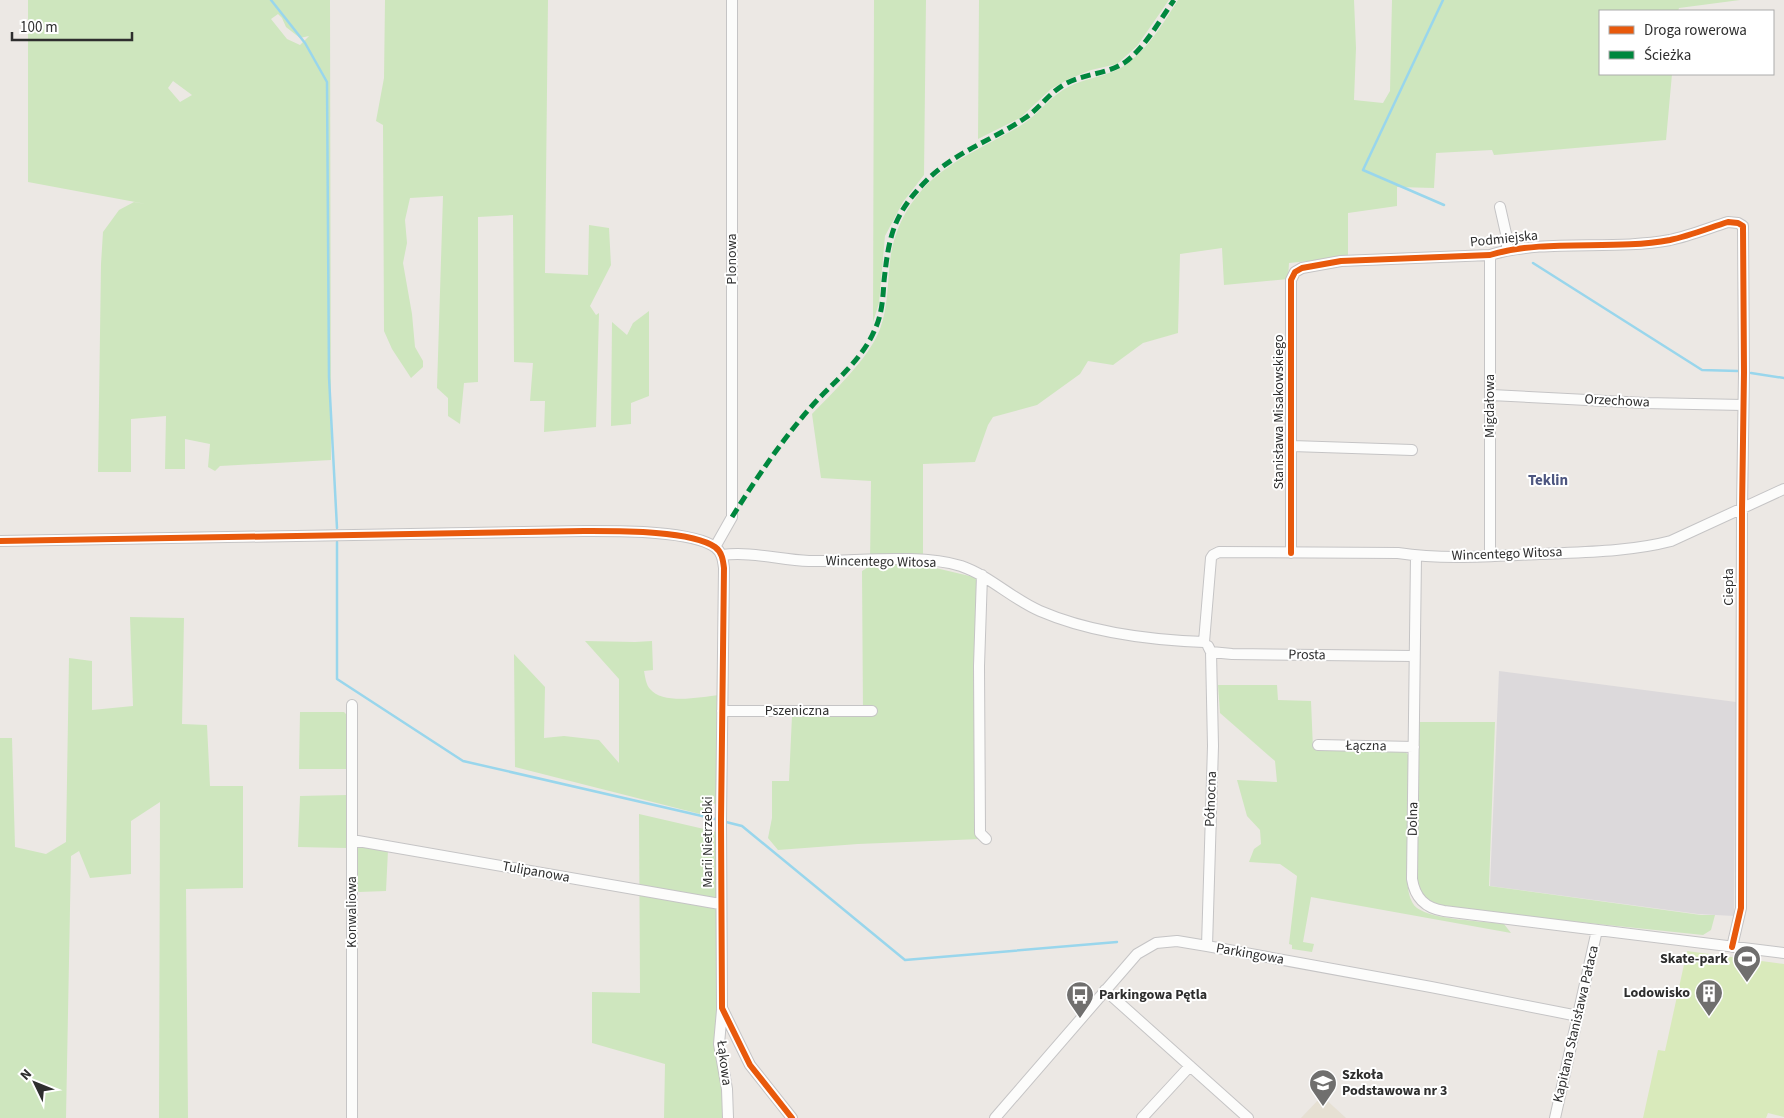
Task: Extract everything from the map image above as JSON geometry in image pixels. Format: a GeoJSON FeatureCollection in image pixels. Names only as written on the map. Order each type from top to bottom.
{"type":"FeatureCollection","features":[{"type":"Feature","properties":{"kind":"street","name":"Plonowa"},"geometry":{"type":"LineString","coordinates":[[719,551],[732,517],[732,0]]}},
{"type":"Feature","properties":{"kind":"street"},"geometry":{"type":"LineString","coordinates":[[1500,207],[1507,238],[1507,250]]}},
{"type":"Feature","properties":{"kind":"street","name":"Podmiejska"},"geometry":{"type":"LineString","coordinates":[[1295,272],[1302,268],[1342,262],[1490,255],[1507,250],[1661,241],[1728,222],[1738,223],[1743,226]]}},
{"type":"Feature","properties":{"kind":"street","name":"Ciepła"},"geometry":{"type":"LineString","coordinates":[[1732,947],[1741,908],[1743,226]]}},
{"type":"Feature","properties":{"kind":"street","name":"Migdałowa"},"geometry":{"type":"LineString","coordinates":[[1490,255],[1490,556]]}},
{"type":"Feature","properties":{"kind":"street","name":"Stanisława Misakowskiego"},"geometry":{"type":"LineString","coordinates":[[1291,553],[1291,280],[1295,272]]}},
{"type":"Feature","properties":{"kind":"street","name":"Orzechowa"},"geometry":{"type":"LineString","coordinates":[[1491,394],[1645,403],[1743,405]]}},
{"type":"Feature","properties":{"kind":"street","name":"Stanisława Misakowskiego"},"geometry":{"type":"LineString","coordinates":[[1292,446],[1412,450]]}},
{"type":"Feature","properties":{"kind":"street","name":"Wincentego Witosa"},"geometry":{"type":"LineString","coordinates":[[0,541],[584,530],[634,532],[683,537],[719,551],[808,561],[924,560],[960,566],[982,575],[1040,611],[1071,621],[1146,639],[1204,642],[1208,576],[1211,558],[1216,553],[1398,553],[1416,556],[1490,556],[1563,553],[1651,546],[1671,541],[1742,510],[1784,489]]}},
{"type":"Feature","properties":{"kind":"street","name":"Marii Nietrzebki"},"geometry":{"type":"LineString","coordinates":[[719,551],[724,568],[720,904],[722,1008],[750,1065],[792,1118]]}},
{"type":"Feature","properties":{"kind":"street","name":"Dolna"},"geometry":{"type":"LineString","coordinates":[[1416,556],[1412,878],[1415,892],[1423,903],[1429,907],[1444,911],[1784,952]]}},
{"type":"Feature","properties":{"kind":"street"},"geometry":{"type":"LineString","coordinates":[[982,575],[980,833],[986,839]]}},
{"type":"Feature","properties":{"kind":"street"},"geometry":{"type":"LineString","coordinates":[[1204,642],[1212,652]]}},
{"type":"Feature","properties":{"kind":"street","name":"Prosta"},"geometry":{"type":"LineString","coordinates":[[1212,652],[1232,654],[1414,656]]}},
{"type":"Feature","properties":{"kind":"street","name":"Północna"},"geometry":{"type":"LineString","coordinates":[[1207,946],[1213,746],[1212,652]]}},
{"type":"Feature","properties":{"kind":"street","name":"Konwaliowa"},"geometry":{"type":"LineString","coordinates":[[352,705],[352,1118]]}},
{"type":"Feature","properties":{"kind":"street","name":"Pszeniczna"},"geometry":{"type":"LineString","coordinates":[[722,711],[872,711]]}},
{"type":"Feature","properties":{"kind":"street","name":"Łączna"},"geometry":{"type":"LineString","coordinates":[[1318,745],[1414,747]]}},
{"type":"Feature","properties":{"kind":"street","name":"Tulipanowa"},"geometry":{"type":"LineString","coordinates":[[352,840],[720,904]]}},
{"type":"Feature","properties":{"kind":"street","name":"Kapitana Stanisława Pałaca"},"geometry":{"type":"LineString","coordinates":[[1555,1118],[1597,930]]}},
{"type":"Feature","properties":{"kind":"street","name":"Parkingowa"},"geometry":{"type":"LineString","coordinates":[[995,1118],[1136,954],[1156,943],[1178,941],[1207,946],[1578,1016]]}},
{"type":"Feature","properties":{"kind":"street"},"geometry":{"type":"LineString","coordinates":[[1105,990],[1248,1118]]}},
{"type":"Feature","properties":{"kind":"street","name":"Łąkowa"},"geometry":{"type":"LineString","coordinates":[[722,1008],[719,1044],[727,1089],[728,1118]]}},
{"type":"Feature","properties":{"kind":"street"},"geometry":{"type":"LineString","coordinates":[[1142,1118],[1190,1066]]}},
{"type":"Feature","properties":{"kind":"shaded area"},"geometry":{"type":"Polygon","coordinates":[[[1499,671],[1736,702],[1734,916],[1698,914],[1490,886],[1499,671]]]}},
{"type":"Feature","properties":{"kind":"shaded area","name":"Szkoła Podstawowa nr 3"},"geometry":{"type":"Polygon","coordinates":[[[1322,1096],[1346,1118],[1301,1118],[1322,1096]]]}},
{"type":"Feature","properties":{"kind":"green space"},"geometry":{"type":"Polygon","coordinates":[[[28,0],[330,0],[331,460],[220,466],[215,471],[208,467],[210,444],[185,439],[185,469],[165,469],[166,416],[131,419],[131,472],[98,472],[103,232],[119,210],[134,202],[146,204],[28,182],[28,0]],[[278,14],[271,19],[287,39],[300,45],[309,36],[300,38],[286,27],[278,14]],[[173,81],[168,88],[180,102],[192,95],[173,81]]]}},
{"type":"Feature","properties":{"kind":"green space"},"geometry":{"type":"Polygon","coordinates":[[[385,0],[548,0],[545,273],[588,275],[589,225],[609,228],[611,265],[590,306],[596,315],[599,313],[596,427],[544,432],[545,401],[530,401],[533,363],[514,362],[513,215],[478,217],[478,382],[464,383],[460,424],[448,416],[448,398],[437,388],[443,196],[410,198],[405,220],[407,243],[403,263],[412,314],[415,347],[423,361],[423,367],[411,378],[392,349],[384,331],[383,125],[376,121],[384,78],[385,0]]]}},
{"type":"Feature","properties":{"kind":"green space"},"geometry":{"type":"Polygon","coordinates":[[[874,0],[926,0],[924,175],[903,202],[885,236],[879,303],[873,322],[874,0]]]}},
{"type":"Feature","properties":{"kind":"green space"},"geometry":{"type":"Polygon","coordinates":[[[979,0],[1169,0],[1137,46],[1117,64],[1091,70],[1069,79],[1051,89],[1020,118],[978,139],[979,0]]]}},
{"type":"Feature","properties":{"kind":"green space"},"geometry":{"type":"Polygon","coordinates":[[[1178,0],[1354,0],[1356,48],[1354,100],[1383,103],[1390,91],[1392,0],[1740,0],[1679,8],[1678,10],[1599,10],[1599,75],[1672,75],[1666,140],[1494,155],[1492,150],[1436,153],[1434,188],[1397,187],[1397,206],[1348,213],[1348,257],[1289,263],[1288,279],[1224,285],[1222,248],[1180,254],[1178,333],[1143,343],[1113,365],[1088,361],[1080,374],[1037,405],[993,417],[988,425],[975,462],[923,464],[923,565],[978,578],[980,839],[858,844],[778,850],[768,838],[772,818],[772,781],[789,781],[792,716],[863,715],[862,571],[870,566],[871,481],[821,478],[812,414],[850,374],[875,340],[883,320],[893,245],[902,220],[922,190],[957,161],[1023,124],[1051,99],[1070,86],[1123,67],[1137,56],[1162,25],[1178,0]]]}},
{"type":"Feature","properties":{"kind":"green space"},"geometry":{"type":"Polygon","coordinates":[[[649,311],[649,396],[631,403],[631,424],[611,426],[612,322],[627,335],[633,323],[649,311]]]}},
{"type":"Feature","properties":{"kind":"green space"},"geometry":{"type":"Polygon","coordinates":[[[130,617],[184,618],[182,724],[207,725],[210,786],[243,786],[243,888],[186,889],[188,1118],[159,1118],[160,802],[131,821],[131,874],[90,878],[79,851],[71,856],[66,1118],[0,1118],[0,738],[12,738],[15,847],[46,854],[66,842],[69,658],[92,661],[92,710],[133,706],[130,617]]]}},
{"type":"Feature","properties":{"kind":"green space"},"geometry":{"type":"Polygon","coordinates":[[[585,641],[652,641],[653,670],[644,671],[650,689],[656,694],[683,699],[719,695],[717,802],[704,815],[515,767],[514,654],[545,687],[544,738],[564,736],[599,740],[619,763],[619,679],[585,641]]]}},
{"type":"Feature","properties":{"kind":"green space"},"geometry":{"type":"Polygon","coordinates":[[[1218,685],[1277,685],[1278,700],[1311,701],[1313,749],[1403,749],[1409,756],[1407,879],[1412,902],[1417,908],[1434,915],[1504,924],[1511,933],[1311,897],[1303,942],[1314,944],[1312,952],[1292,949],[1292,945],[1289,944],[1297,876],[1280,864],[1249,862],[1254,849],[1261,844],[1260,830],[1247,816],[1237,780],[1277,782],[1275,761],[1220,713],[1218,685]]]}},
{"type":"Feature","properties":{"kind":"green space"},"geometry":{"type":"Polygon","coordinates":[[[300,712],[344,712],[347,715],[346,769],[299,769],[300,712]]]}},
{"type":"Feature","properties":{"kind":"green space"},"geometry":{"type":"Polygon","coordinates":[[[1418,722],[1495,722],[1489,886],[1701,915],[1715,915],[1711,930],[1703,935],[1464,910],[1428,902],[1417,887],[1418,722]]]}},
{"type":"Feature","properties":{"kind":"green space"},"geometry":{"type":"Polygon","coordinates":[[[347,795],[346,848],[298,847],[300,796],[347,795]]]}},
{"type":"Feature","properties":{"kind":"green space"},"geometry":{"type":"Polygon","coordinates":[[[639,814],[717,832],[716,1042],[724,1092],[724,1118],[664,1118],[665,1064],[592,1043],[592,992],[640,993],[639,814]]]}},
{"type":"Feature","properties":{"kind":"green space"},"geometry":{"type":"Polygon","coordinates":[[[359,846],[388,850],[386,891],[359,892],[356,890],[356,851],[359,846]]]}},
{"type":"Feature","properties":{"kind":"green space"},"geometry":{"type":"Polygon","coordinates":[[[1687,951],[1784,964],[1784,1117],[1768,1113],[1766,1118],[1643,1118],[1658,1050],[1665,1051],[1687,951]]]}},
{"type":"Feature","properties":{"kind":"waterway"},"geometry":{"type":"LineString","coordinates":[[271,0],[305,43],[327,82],[329,377],[337,528]]}},
{"type":"Feature","properties":{"kind":"waterway"},"geometry":{"type":"LineString","coordinates":[[1443,0],[1363,170],[1444,205]]}},
{"type":"Feature","properties":{"kind":"waterway"},"geometry":{"type":"LineString","coordinates":[[1533,263],[1702,370],[1738,371]]}},
{"type":"Feature","properties":{"kind":"waterway"},"geometry":{"type":"LineString","coordinates":[[1751,373],[1784,378]]}},
{"type":"Feature","properties":{"kind":"waterway"},"geometry":{"type":"LineString","coordinates":[[337,542],[337,679],[463,761],[715,819]]}},
{"type":"Feature","properties":{"kind":"waterway"},"geometry":{"type":"LineString","coordinates":[[726,822],[742,826],[905,960],[1117,942]]}},
{"type":"Feature","properties":{"kind":"marked path"},"geometry":{"type":"LineString","coordinates":[[732,517],[789,433],[855,361],[869,341],[881,312],[891,238],[900,215],[916,192],[938,170],[1025,118],[1065,84],[1114,68],[1128,60],[1147,39],[1174,0]]}},
{"type":"Feature","properties":{"kind":"cycle path"},"geometry":{"type":"LineString","coordinates":[[1291,553],[1291,280],[1295,272],[1302,268],[1341,261],[1490,255],[1534,247],[1648,243],[1670,240],[1728,222],[1738,223],[1743,226],[1741,908],[1732,947]]}},
{"type":"Feature","properties":{"kind":"cycle path"},"geometry":{"type":"LineString","coordinates":[[0,541],[614,531],[671,534],[704,541],[715,547],[721,554],[724,568],[721,821],[722,1008],[750,1065],[792,1118]]}},
{"type":"Feature","properties":{"kind":"place","name":"Skate-park"},"geometry":{"type":"Point","coordinates":[1747,983]}},
{"type":"Feature","properties":{"kind":"place","name":"Lodowisko"},"geometry":{"type":"Point","coordinates":[1709,1017]}},
{"type":"Feature","properties":{"kind":"place","name":"Parkingowa Pętla"},"geometry":{"type":"Point","coordinates":[1080,1019]}},
{"type":"Feature","properties":{"kind":"place","name":"Szkoła Podstawowa nr 3"},"geometry":{"type":"Point","coordinates":[1323,1107]}},
{"type":"Feature","properties":{"kind":"district","name":"Teklin"},"geometry":{"type":"Point","coordinates":[1548,480]}}]}
